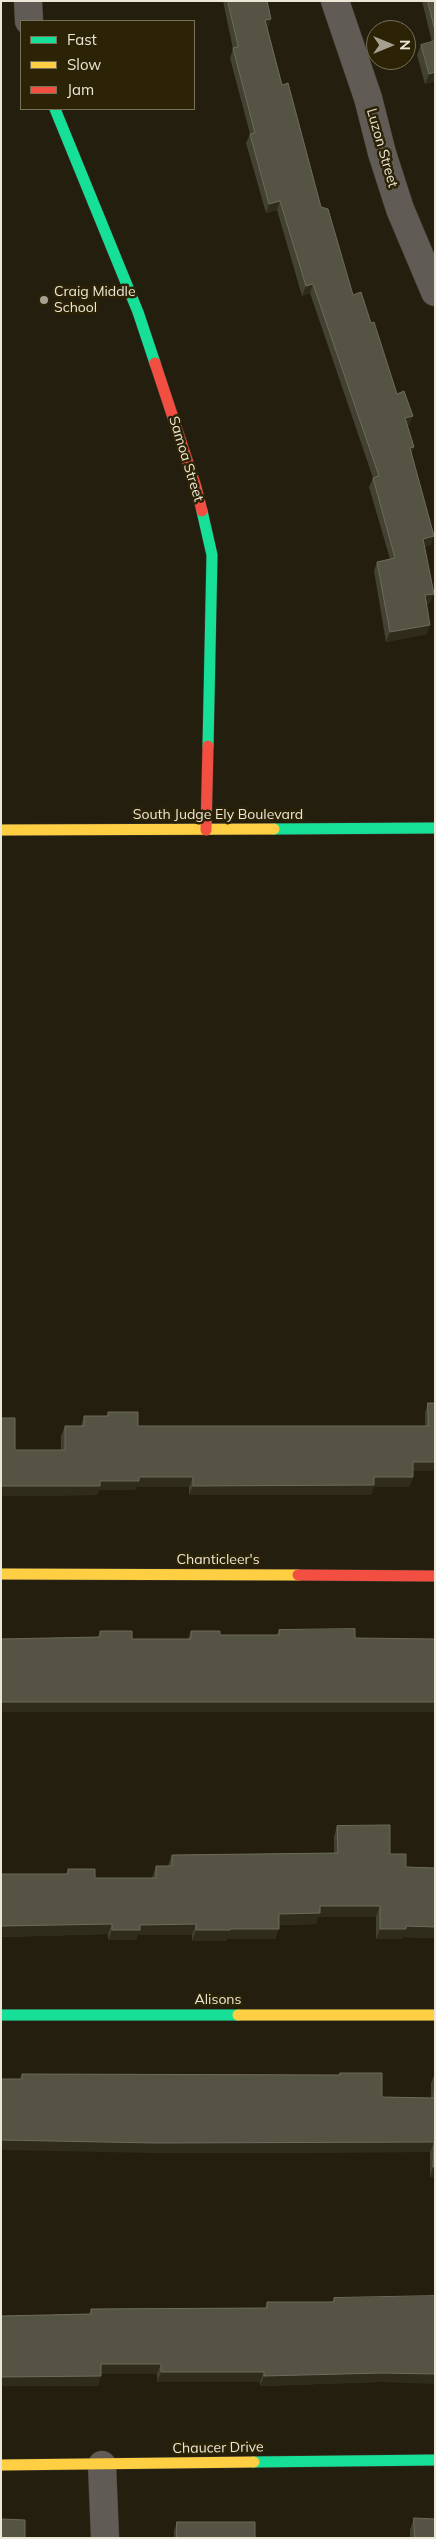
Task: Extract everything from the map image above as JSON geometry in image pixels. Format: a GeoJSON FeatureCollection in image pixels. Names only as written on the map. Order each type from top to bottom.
{"type":"FeatureCollection","features":[{"type":"Feature","properties":{"kind":"street"},"geometry":{"type":"LineString","coordinates":[[28,1],[28,20]]}},
{"type":"Feature","properties":{"kind":"street","name":"Luzon Street"},"geometry":{"type":"LineString","coordinates":[[335,1],[368,98],[382,154],[400,209],[435,292]]}},
{"type":"Feature","properties":{"kind":"street","name":"Samoa Street"},"geometry":{"type":"LineString","coordinates":[[55,110],[138,312],[196,487],[212,555],[206,830]]}},
{"type":"Feature","properties":{"kind":"street","name":"South Judge Ely Boulevard"},"geometry":{"type":"LineString","coordinates":[[1,830],[435,828]]}},
{"type":"Feature","properties":{"kind":"street","name":"Chanticleer's"},"geometry":{"type":"LineString","coordinates":[[1,1574],[435,1576]]}},
{"type":"Feature","properties":{"kind":"street","name":"Alisons"},"geometry":{"type":"LineString","coordinates":[[1,2015],[435,2015]]}},
{"type":"Feature","properties":{"kind":"street","name":"Chaucer Drive"},"geometry":{"type":"LineString","coordinates":[[1,2465],[435,2460]]}},
{"type":"Feature","properties":{"kind":"street"},"geometry":{"type":"LineString","coordinates":[[102,2465],[105,2538]]}},
{"type":"Feature","properties":{"kind":"building"},"geometry":{"type":"Polygon","coordinates":[[[228,1],[267,1],[271,19],[265,20],[282,85],[288,83],[321,207],[328,209],[353,295],[361,292],[371,323],[374,322],[397,394],[404,391],[413,416],[405,418],[414,447],[410,448],[434,536],[423,539],[434,594],[425,595],[430,625],[390,632],[377,562],[395,558],[373,478],[379,476],[313,284],[306,286],[280,201],[269,204],[250,134],[255,133],[233,48],[238,47],[228,1]]]}},
{"type":"Feature","properties":{"kind":"building"},"geometry":{"type":"Polygon","coordinates":[[[428,1],[435,1],[435,30],[428,1]]]}},
{"type":"Feature","properties":{"kind":"building"},"geometry":{"type":"Polygon","coordinates":[[[435,41],[435,72],[429,74],[421,45],[435,41]]]}},
{"type":"Feature","properties":{"kind":"building"},"geometry":{"type":"Polygon","coordinates":[[[428,1403],[435,1403],[435,1462],[413,1462],[413,1477],[374,1477],[374,1485],[193,1486],[193,1477],[139,1477],[139,1481],[100,1481],[100,1486],[1,1486],[1,1418],[15,1418],[15,1450],[65,1450],[65,1426],[84,1426],[84,1416],[108,1416],[108,1412],[138,1412],[138,1426],[428,1426],[428,1403]]]}},
{"type":"Feature","properties":{"kind":"building"},"geometry":{"type":"Polygon","coordinates":[[[355,1629],[355,1638],[435,1639],[435,1702],[1,1702],[1,1639],[100,1637],[100,1631],[132,1631],[132,1639],[191,1639],[191,1631],[220,1631],[220,1635],[279,1635],[279,1630],[355,1629]]]}},
{"type":"Feature","properties":{"kind":"building"},"geometry":{"type":"Polygon","coordinates":[[[390,1825],[390,1854],[406,1854],[406,1867],[435,1868],[435,1927],[406,1926],[406,1929],[380,1929],[380,1906],[320,1906],[320,1913],[279,1914],[279,1929],[196,1930],[196,1924],[140,1925],[140,1930],[112,1930],[112,1924],[1,1926],[1,1874],[68,1874],[68,1869],[95,1869],[95,1878],[156,1878],[156,1866],[172,1866],[172,1855],[338,1853],[337,1826],[390,1825]]]}},
{"type":"Feature","properties":{"kind":"building"},"geometry":{"type":"Polygon","coordinates":[[[340,2073],[382,2073],[382,2097],[434,2098],[435,2073],[435,2167],[433,2167],[434,2142],[156,2143],[1,2140],[1,2079],[22,2079],[22,2074],[340,2075],[340,2073]]]}},
{"type":"Feature","properties":{"kind":"building"},"geometry":{"type":"Polygon","coordinates":[[[435,2296],[435,2374],[381,2373],[264,2376],[264,2372],[161,2372],[161,2364],[101,2364],[101,2376],[1,2377],[1,2316],[91,2314],[91,2309],[267,2308],[267,2302],[334,2302],[334,2298],[435,2296]]]}},
{"type":"Feature","properties":{"kind":"building"},"geometry":{"type":"Polygon","coordinates":[[[414,2518],[435,2519],[435,2538],[415,2538],[414,2518]]]}},
{"type":"Feature","properties":{"kind":"building"},"geometry":{"type":"Polygon","coordinates":[[[1,2519],[25,2520],[25,2538],[1,2538],[1,2519]]]}},
{"type":"Feature","properties":{"kind":"building"},"geometry":{"type":"Polygon","coordinates":[[[177,2522],[255,2522],[255,2538],[177,2538],[177,2522]]]}},
{"type":"Feature","properties":{"kind":"traffic: fast"},"geometry":{"type":"LineString","coordinates":[[55,110],[138,312],[155,363]]}},
{"type":"Feature","properties":{"kind":"traffic: fast"},"geometry":{"type":"LineString","coordinates":[[202,511],[212,555],[208,746]]}},
{"type":"Feature","properties":{"kind":"traffic: fast"},"geometry":{"type":"LineString","coordinates":[[274,829],[435,828]]}},
{"type":"Feature","properties":{"kind":"traffic: fast"},"geometry":{"type":"LineString","coordinates":[[1,2015],[238,2015]]}},
{"type":"Feature","properties":{"kind":"traffic: fast"},"geometry":{"type":"LineString","coordinates":[[254,2462],[435,2460]]}},
{"type":"Feature","properties":{"kind":"traffic: slow"},"geometry":{"type":"LineString","coordinates":[[1,830],[274,829]]}},
{"type":"Feature","properties":{"kind":"traffic: slow"},"geometry":{"type":"LineString","coordinates":[[1,1574],[298,1575]]}},
{"type":"Feature","properties":{"kind":"traffic: slow"},"geometry":{"type":"LineString","coordinates":[[238,2015],[435,2015]]}},
{"type":"Feature","properties":{"kind":"traffic: slow"},"geometry":{"type":"LineString","coordinates":[[1,2465],[254,2462]]}},
{"type":"Feature","properties":{"kind":"traffic: jam"},"geometry":{"type":"LineString","coordinates":[[155,363],[196,487],[202,511]]}},
{"type":"Feature","properties":{"kind":"traffic: jam"},"geometry":{"type":"LineString","coordinates":[[206,830],[208,746]]}},
{"type":"Feature","properties":{"kind":"traffic: jam"},"geometry":{"type":"LineString","coordinates":[[298,1575],[435,1576]]}},
{"type":"Feature","properties":{"kind":"place","name":"Craig Middle School"},"geometry":{"type":"Point","coordinates":[44,300]}}]}
